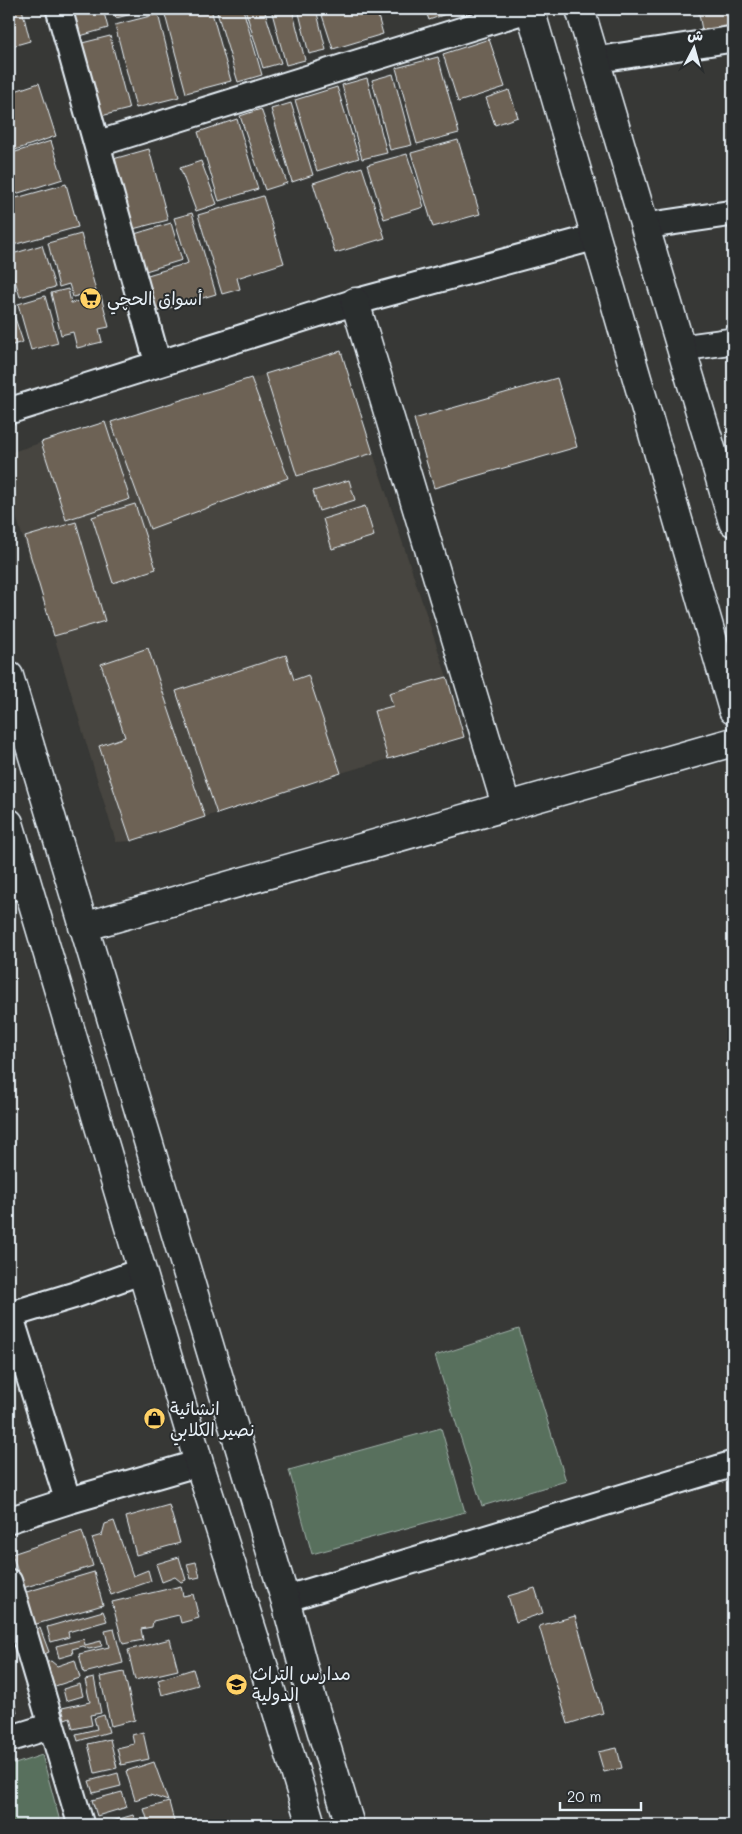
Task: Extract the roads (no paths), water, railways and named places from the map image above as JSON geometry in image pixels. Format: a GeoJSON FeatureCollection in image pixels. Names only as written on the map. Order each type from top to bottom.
{"type":"FeatureCollection","features":[{"type":"Feature","properties":{"kind":"street"},"geometry":{"type":"LineString","coordinates":[[59,9],[158,364]]}},
{"type":"Feature","properties":{"kind":"street"},"geometry":{"type":"LineString","coordinates":[[97,144],[530,9],[733,710]]}},
{"type":"Feature","properties":{"kind":"street"},"geometry":{"type":"LineString","coordinates":[[580,9],[733,522]]}},
{"type":"Feature","properties":{"kind":"street"},"geometry":{"type":"LineString","coordinates":[[595,60],[733,39]]}},
{"type":"Feature","properties":{"kind":"street"},"geometry":{"type":"LineString","coordinates":[[645,226],[733,213]]}},
{"type":"Feature","properties":{"kind":"street"},"geometry":{"type":"LineString","coordinates":[[9,411],[354,302],[596,237]]}},
{"type":"Feature","properties":{"kind":"street"},"geometry":{"type":"LineString","coordinates":[[354,302],[506,806]]}},
{"type":"Feature","properties":{"kind":"street"},"geometry":{"type":"LineString","coordinates":[[682,348],[733,341]]}},
{"type":"Feature","properties":{"kind":"street"},"geometry":{"type":"LineString","coordinates":[[9,676],[285,1599],[302,1664],[350,1825]]}},
{"type":"Feature","properties":{"kind":"street"},"geometry":{"type":"LineString","coordinates":[[83,927],[733,742]]}},
{"type":"Feature","properties":{"kind":"street"},"geometry":{"type":"LineString","coordinates":[[9,823],[17,886],[142,1271],[199,1463],[265,1671],[311,1825]]}},
{"type":"Feature","properties":{"kind":"street"},"geometry":{"type":"LineString","coordinates":[[68,1501],[9,1315],[75,1295],[142,1271]]}},
{"type":"Feature","properties":{"kind":"street"},"geometry":{"type":"LineString","coordinates":[[9,1520],[199,1463]]}},
{"type":"Feature","properties":{"kind":"street"},"geometry":{"type":"LineString","coordinates":[[285,1599],[733,1464]]}},
{"type":"Feature","properties":{"kind":"street"},"geometry":{"type":"LineString","coordinates":[[9,1582],[81,1825]]}},
{"type":"Feature","properties":{"kind":"street"},"geometry":{"type":"LineString","coordinates":[[265,1671],[275,1675],[286,1676],[299,1670],[302,1664]]}},
{"type":"Feature","properties":{"kind":"street"},"geometry":{"type":"LineString","coordinates":[[9,1739],[51,1726]]}},
{"type":"Feature","properties":{"kind":"street"},"geometry":{"type":"LineString","coordinates":[[294,1770],[311,1756],[322,1754],[329,1756]]}},
{"type":"Feature","properties":{"kind":"place","name":"أسواق الحچي"},"geometry":{"type":"Point","coordinates":[91,299]}},
{"type":"Feature","properties":{"kind":"place","name":"انشائية نصير الكلابي"},"geometry":{"type":"Point","coordinates":[154,1419]}},
{"type":"Feature","properties":{"kind":"place","name":"مدارس التراث الدولية"},"geometry":{"type":"Point","coordinates":[236,1684]}}]}
